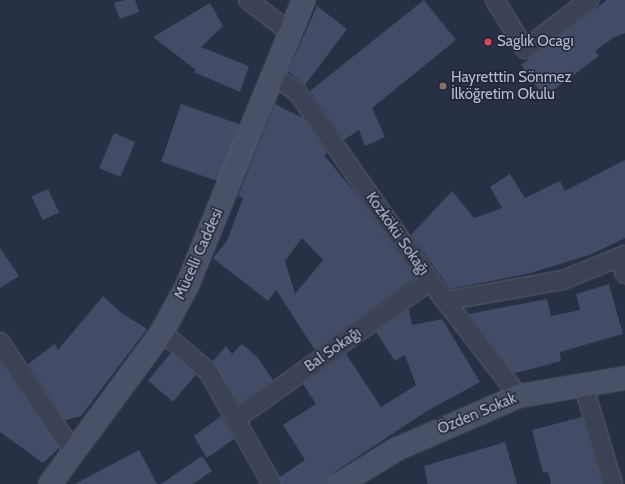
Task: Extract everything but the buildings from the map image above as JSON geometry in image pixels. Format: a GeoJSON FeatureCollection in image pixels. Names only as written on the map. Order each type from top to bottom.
{"type":"FeatureCollection","features":[{"type":"Feature","properties":{"kind":"main road","name":"Mücelli Caddesi"},"geometry":{"type":"LineString","coordinates":[[50,484],[162,332],[187,286],[304,0]]}},
{"type":"Feature","properties":{"kind":"main road","name":"Özden Sokak"},"geometry":{"type":"LineString","coordinates":[[340,484],[397,449],[519,396],[625,378]]}},
{"type":"Feature","properties":{"kind":"street"},"geometry":{"type":"LineString","coordinates":[[248,0],[291,33]]}},
{"type":"Feature","properties":{"kind":"street"},"geometry":{"type":"LineString","coordinates":[[495,0],[525,49],[589,0]]}},
{"type":"Feature","properties":{"kind":"street","name":"Kozkökü Sokağı"},"geometry":{"type":"LineString","coordinates":[[274,76],[298,93],[445,302],[519,396]]}},
{"type":"Feature","properties":{"kind":"street"},"geometry":{"type":"LineString","coordinates":[[445,302],[563,280],[622,256],[625,274]]}},
{"type":"Feature","properties":{"kind":"street","name":"Bal Sokağı"},"geometry":{"type":"LineString","coordinates":[[236,419],[430,281]]}},
{"type":"Feature","properties":{"kind":"street"},"geometry":{"type":"LineString","coordinates":[[162,332],[208,371],[272,484]]}},
{"type":"Feature","properties":{"kind":"street"},"geometry":{"type":"LineString","coordinates":[[0,342],[74,452]]}},
{"type":"Feature","properties":{"kind":"street"},"geometry":{"type":"LineString","coordinates":[[583,384],[613,484]]}},
{"type":"Feature","properties":{"kind":"place","name":"Saglık Ocagı"},"geometry":{"type":"Point","coordinates":[488,42]}},
{"type":"Feature","properties":{"kind":"place","name":"Hayretttin Sönmez İlköğretim Okulu"},"geometry":{"type":"Point","coordinates":[443,86]}}]}
